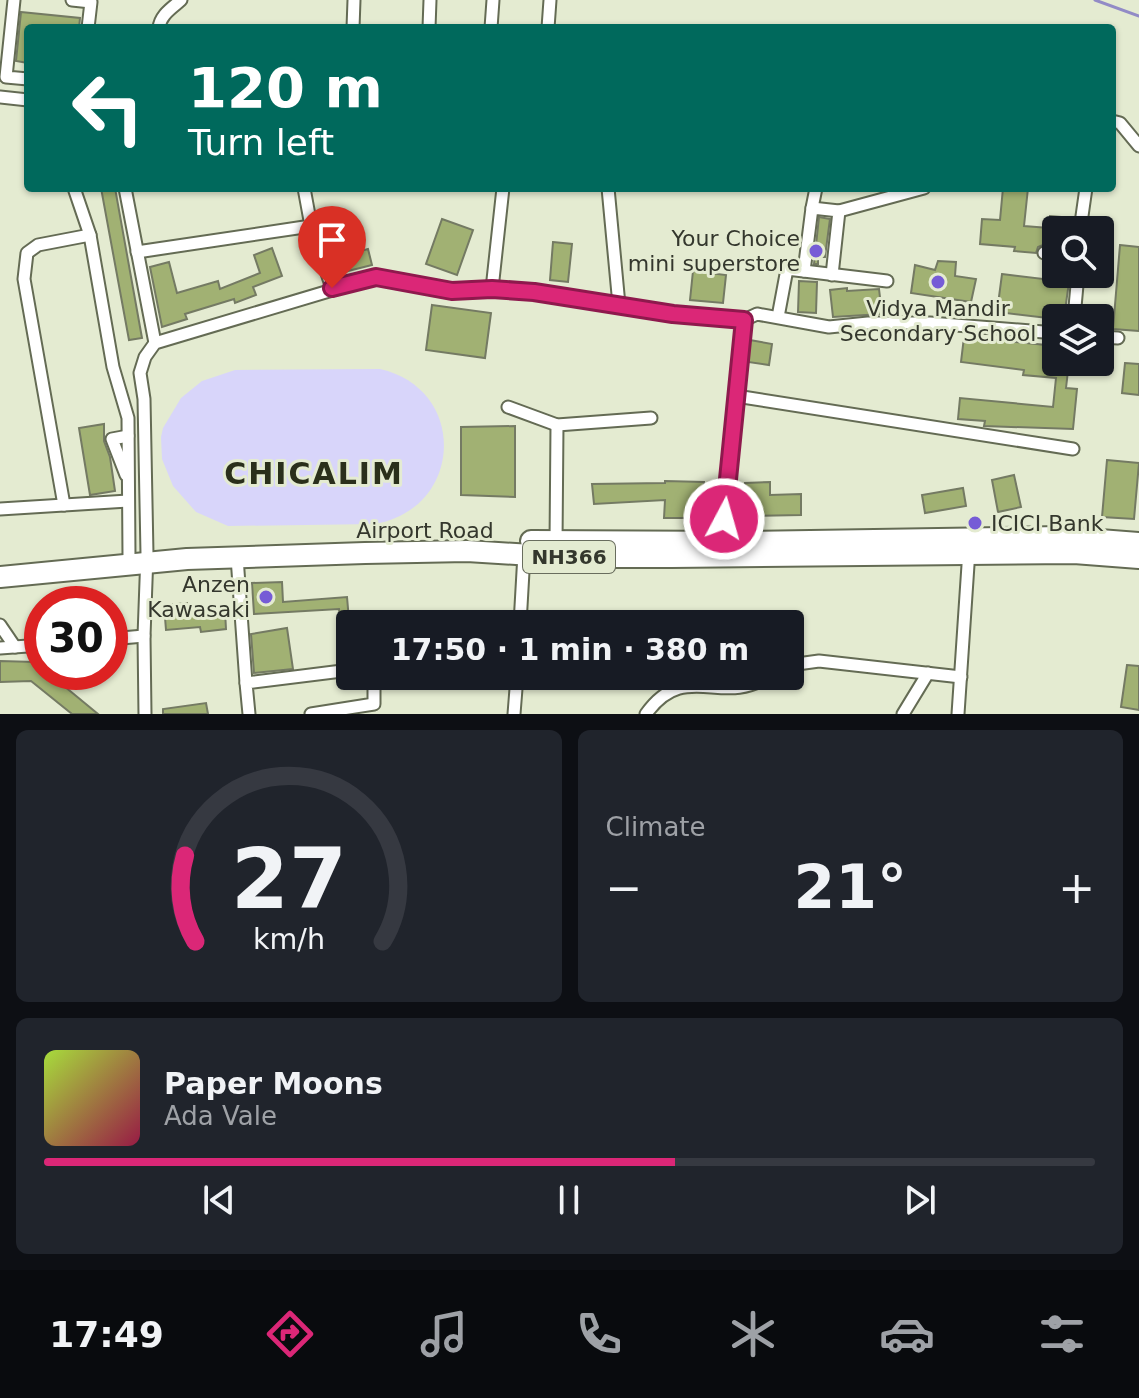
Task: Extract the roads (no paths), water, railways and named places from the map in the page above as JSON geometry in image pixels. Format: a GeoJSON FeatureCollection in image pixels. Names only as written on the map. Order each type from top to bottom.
{"type":"FeatureCollection","features":[{"type":"Feature","properties":{"kind":"highway","name":"Airport Road"},"geometry":{"type":"LineString","coordinates":[[0,565],[393,543],[765,557],[1061,537],[1139,543]]}},
{"type":"Feature","properties":{"kind":"highway","name":"Airport Road"},"geometry":{"type":"LineString","coordinates":[[0,577],[141,557],[467,551],[524,554],[556,549],[721,542],[970,545],[1139,558]]}},
{"type":"Feature","properties":{"kind":"street"},"geometry":{"type":"LineString","coordinates":[[14,0],[6,77],[24,79]]}},
{"type":"Feature","properties":{"kind":"street"},"geometry":{"type":"LineString","coordinates":[[72,0],[91,2],[88,24]]}},
{"type":"Feature","properties":{"kind":"street"},"geometry":{"type":"LineString","coordinates":[[160,24],[167,12],[181,0]]}},
{"type":"Feature","properties":{"kind":"street"},"geometry":{"type":"LineString","coordinates":[[353,24],[354,0]]}},
{"type":"Feature","properties":{"kind":"street"},"geometry":{"type":"LineString","coordinates":[[429,24],[430,0]]}},
{"type":"Feature","properties":{"kind":"street"},"geometry":{"type":"LineString","coordinates":[[491,24],[493,0]]}},
{"type":"Feature","properties":{"kind":"street"},"geometry":{"type":"LineString","coordinates":[[548,24],[550,0]]}},
{"type":"Feature","properties":{"kind":"street"},"geometry":{"type":"LineString","coordinates":[[0,97],[24,100]]}},
{"type":"Feature","properties":{"kind":"street"},"geometry":{"type":"LineString","coordinates":[[1116,122],[1139,146]]}},
{"type":"Feature","properties":{"kind":"street"},"geometry":{"type":"LineString","coordinates":[[75,192],[90,235],[113,367],[128,418],[128,436],[112,439],[128,481],[128,501],[141,557]]}},
{"type":"Feature","properties":{"kind":"street"},"geometry":{"type":"LineString","coordinates":[[126,192],[155,343]]}},
{"type":"Feature","properties":{"kind":"street"},"geometry":{"type":"LineString","coordinates":[[305,192],[311,226],[332,288]]}},
{"type":"Feature","properties":{"kind":"street"},"geometry":{"type":"LineString","coordinates":[[492,289],[503,192]]}},
{"type":"Feature","properties":{"kind":"street"},"geometry":{"type":"LineString","coordinates":[[608,192],[619,305]]}},
{"type":"Feature","properties":{"kind":"street"},"geometry":{"type":"LineString","coordinates":[[804,271],[815,192]]}},
{"type":"Feature","properties":{"kind":"street"},"geometry":{"type":"LineString","coordinates":[[812,208],[839,211],[909,192]]}},
{"type":"Feature","properties":{"kind":"street"},"geometry":{"type":"LineString","coordinates":[[1082,216],[1085,192]]}},
{"type":"Feature","properties":{"kind":"street"},"geometry":{"type":"LineString","coordinates":[[832,275],[839,211]]}},
{"type":"Feature","properties":{"kind":"street"},"geometry":{"type":"LineString","coordinates":[[137,252],[311,226]]}},
{"type":"Feature","properties":{"kind":"street"},"geometry":{"type":"LineString","coordinates":[[64,505],[24,279],[27,253],[38,245],[90,235]]}},
{"type":"Feature","properties":{"kind":"street"},"geometry":{"type":"LineString","coordinates":[[778,317],[787,269],[887,281]]}},
{"type":"Feature","properties":{"kind":"street"},"geometry":{"type":"LineString","coordinates":[[145,714],[141,557],[144,399],[140,373],[145,357],[155,343],[376,277],[452,291],[492,289],[673,314],[744,320],[757,314],[829,327],[868,323],[930,323],[1042,332]]}},
{"type":"Feature","properties":{"kind":"street"},"geometry":{"type":"LineString","coordinates":[[721,542],[744,320]]}},
{"type":"Feature","properties":{"kind":"street"},"geometry":{"type":"LineString","coordinates":[[1114,338],[1118,338]]}},
{"type":"Feature","properties":{"kind":"street"},"geometry":{"type":"LineString","coordinates":[[736,396],[1073,449]]}},
{"type":"Feature","properties":{"kind":"street"},"geometry":{"type":"LineString","coordinates":[[508,407],[557,425],[651,418]]}},
{"type":"Feature","properties":{"kind":"street"},"geometry":{"type":"LineString","coordinates":[[556,549],[557,425]]}},
{"type":"Feature","properties":{"kind":"street"},"geometry":{"type":"LineString","coordinates":[[0,509],[128,501]]}},
{"type":"Feature","properties":{"kind":"street"},"geometry":{"type":"LineString","coordinates":[[958,714],[970,545]]}},
{"type":"Feature","properties":{"kind":"street"},"geometry":{"type":"LineString","coordinates":[[521,610],[524,554]]}},
{"type":"Feature","properties":{"kind":"street"},"geometry":{"type":"LineString","coordinates":[[237,557],[249,714]]}},
{"type":"Feature","properties":{"kind":"street"},"geometry":{"type":"LineString","coordinates":[[0,625],[15,647]]}},
{"type":"Feature","properties":{"kind":"street"},"geometry":{"type":"LineString","coordinates":[[128,637],[144,636]]}},
{"type":"Feature","properties":{"kind":"street"},"geometry":{"type":"LineString","coordinates":[[0,648],[24,646]]}},
{"type":"Feature","properties":{"kind":"street"},"geometry":{"type":"LineString","coordinates":[[804,663],[819,661],[961,677]]}},
{"type":"Feature","properties":{"kind":"street"},"geometry":{"type":"LineString","coordinates":[[246,683],[336,672]]}},
{"type":"Feature","properties":{"kind":"street"},"geometry":{"type":"LineString","coordinates":[[903,714],[928,673]]}},
{"type":"Feature","properties":{"kind":"street"},"geometry":{"type":"LineString","coordinates":[[311,714],[374,704],[374,690]]}},
{"type":"Feature","properties":{"kind":"street"},"geometry":{"type":"LineString","coordinates":[[514,714],[516,690]]}},
{"type":"Feature","properties":{"kind":"street"},"geometry":{"type":"LineString","coordinates":[[646,714],[670,690]]}},
{"type":"Feature","properties":{"kind":"waterway"},"geometry":{"type":"LineString","coordinates":[[1095,0],[1139,16]]}},
{"type":"Feature","properties":{"kind":"place","name":"Your Choice mini superstore"},"geometry":{"type":"Point","coordinates":[816,251]}},
{"type":"Feature","properties":{"kind":"place","name":"Vidya Mandir Secondary School"},"geometry":{"type":"Point","coordinates":[938,282]}},
{"type":"Feature","properties":{"kind":"place","name":"ICICI Bank"},"geometry":{"type":"Point","coordinates":[975,523]}},
{"type":"Feature","properties":{"kind":"place","name":"Anzen Kawasaki"},"geometry":{"type":"Point","coordinates":[266,597]}},
{"type":"Feature","properties":{"kind":"district","name":"CHICALIM"},"geometry":{"type":"Point","coordinates":[314,474]}}]}
